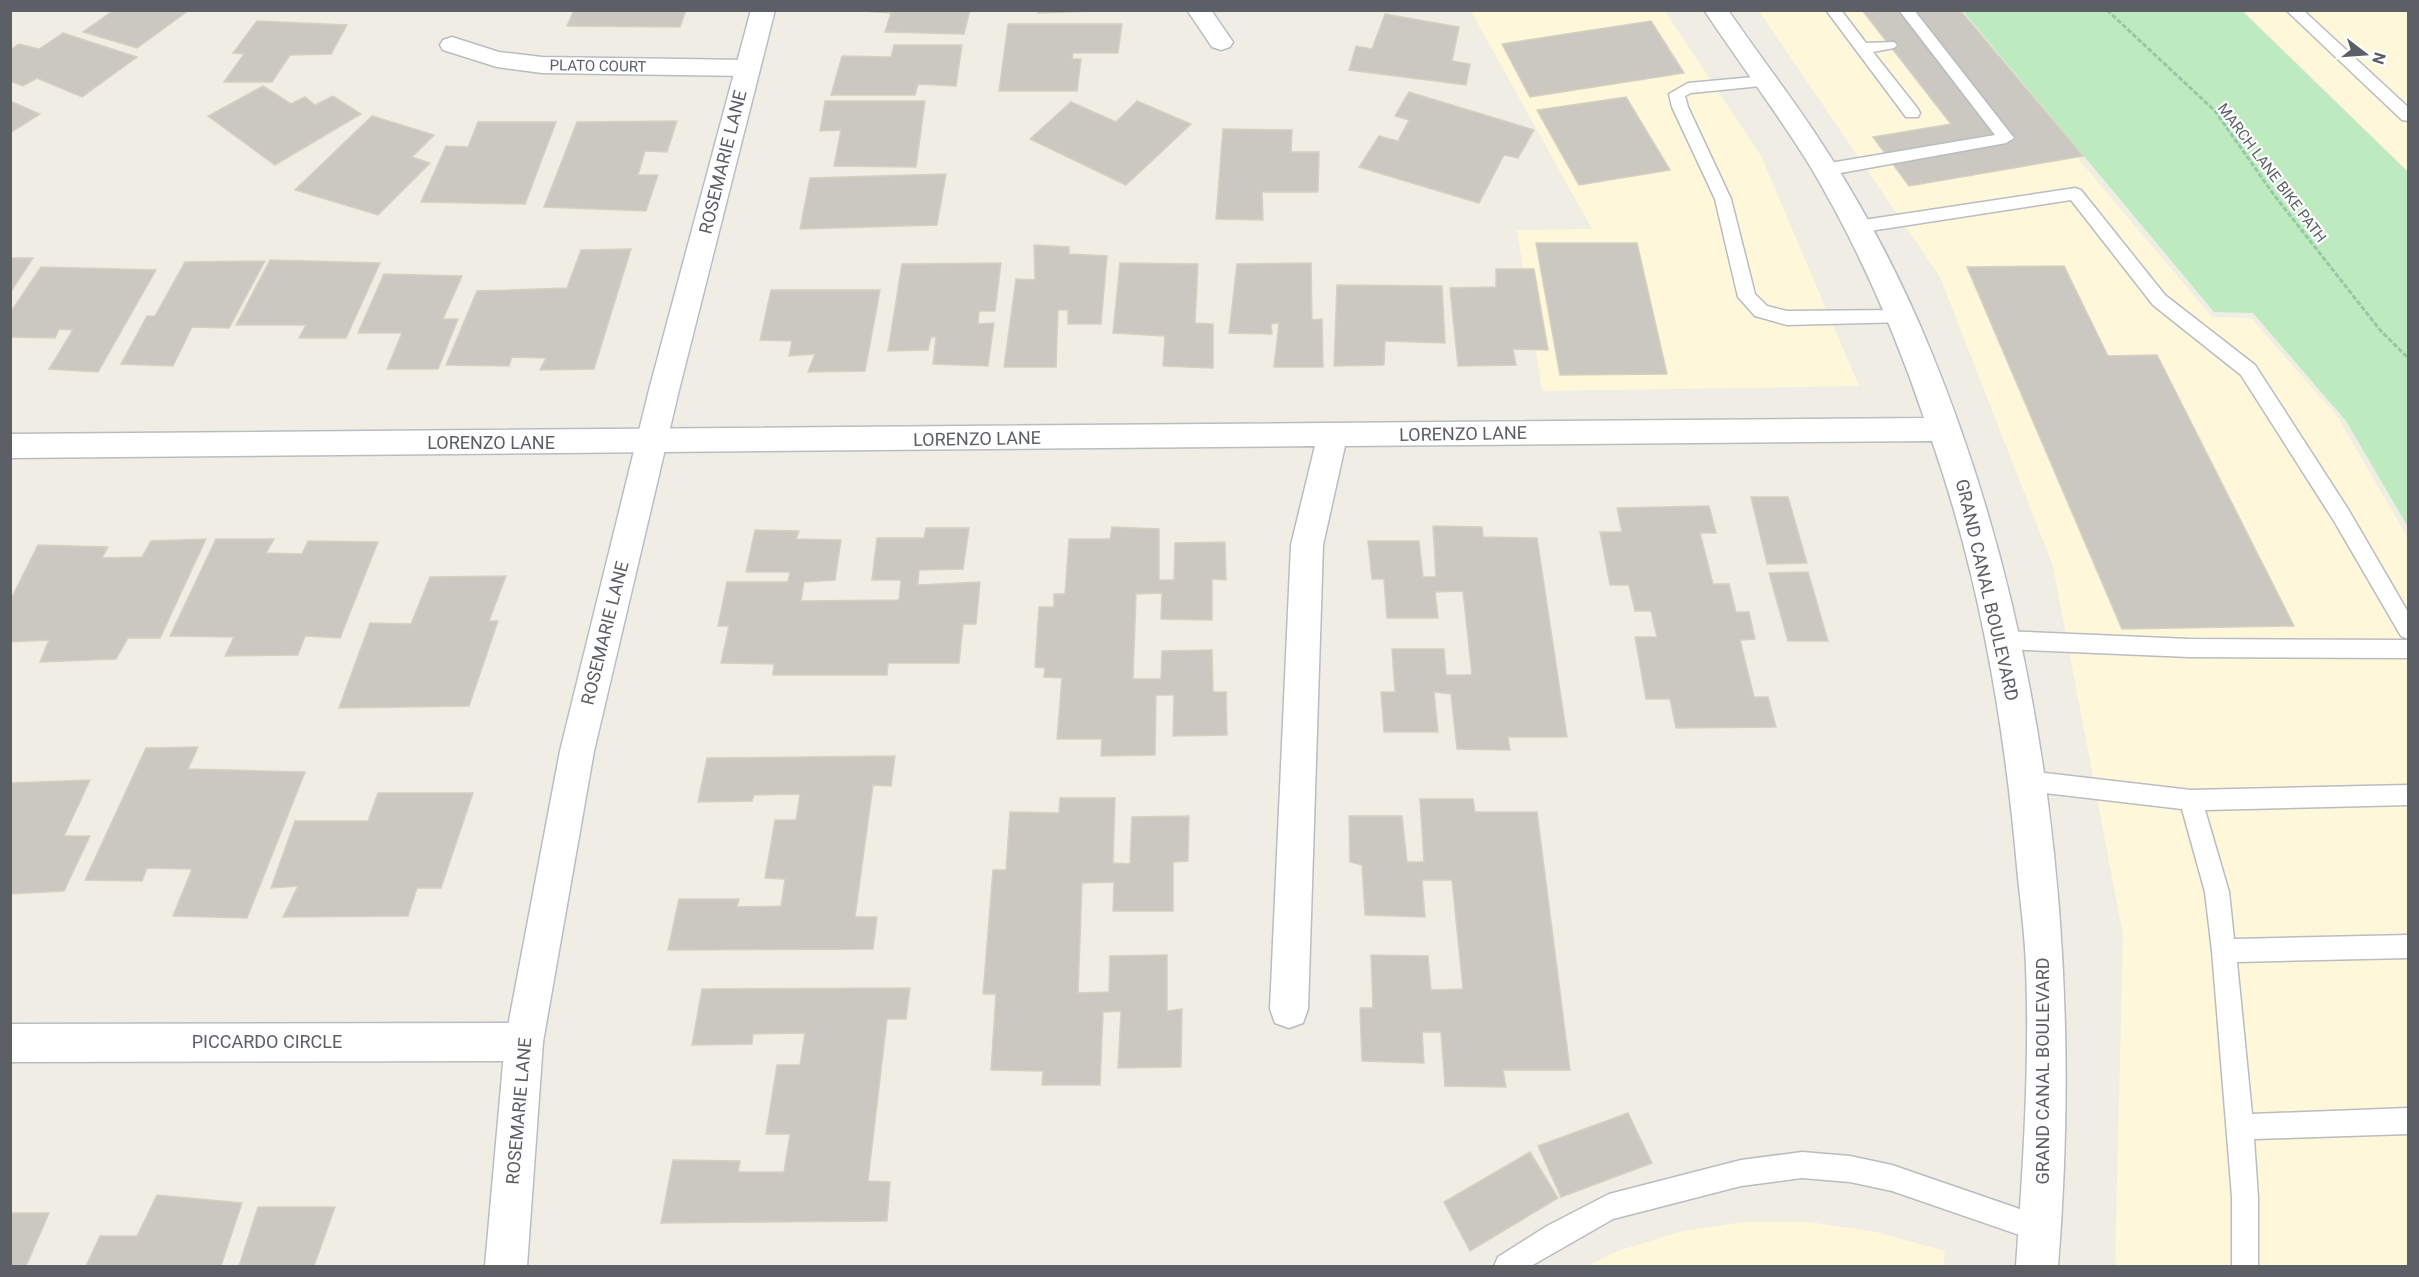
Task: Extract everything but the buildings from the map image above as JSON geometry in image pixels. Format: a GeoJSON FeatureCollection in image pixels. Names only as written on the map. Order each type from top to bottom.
{"type":"FeatureCollection","features":[{"type":"Feature","properties":{"kind":"street","name":"ROSEMARIE LANE"},"geometry":{"type":"LineString","coordinates":[[506,1266],[524,1042],[577,751],[651,442],[763,10]]}},
{"type":"Feature","properties":{"kind":"street"},"geometry":{"type":"LineString","coordinates":[[1199,10],[1221,42]]}},
{"type":"Feature","properties":{"kind":"street","name":"GRAND CANAL BOULEVARD"},"geometry":{"type":"LineString","coordinates":[[1716,10],[1824,170],[1857,227],[1915,348],[1971,508],[2002,640],[2026,781],[2045,967],[2044,1153],[2037,1266]]}},
{"type":"Feature","properties":{"kind":"street","name":"PLATO COURT"},"geometry":{"type":"LineString","coordinates":[[452,45],[497,59],[542,65],[747,68]]}},
{"type":"Feature","properties":{"kind":"street","name":"LORENZO LANE"},"geometry":{"type":"LineString","coordinates":[[10,446],[1944,429]]}},
{"type":"Feature","properties":{"kind":"street"},"geometry":{"type":"LineString","coordinates":[[1289,1009],[1307,545],[1332,435]]}},
{"type":"Feature","properties":{"kind":"street","name":"PICCARDO CIRCLE"},"geometry":{"type":"LineString","coordinates":[[10,1043],[524,1042]]}},
{"type":"Feature","properties":{"kind":"lane"},"geometry":{"type":"LineString","coordinates":[[1833,10],[1912,112]]}},
{"type":"Feature","properties":{"kind":"lane"},"geometry":{"type":"LineString","coordinates":[[1824,170],[2006,138],[1906,10]]}},
{"type":"Feature","properties":{"kind":"lane"},"geometry":{"type":"LineString","coordinates":[[2293,10],[2409,116]]}},
{"type":"Feature","properties":{"kind":"lane"},"geometry":{"type":"LineString","coordinates":[[1862,48],[1888,45]]}},
{"type":"Feature","properties":{"kind":"lane"},"geometry":{"type":"LineString","coordinates":[[1765,81],[1688,88],[1677,94],[1723,199],[1747,297],[1761,311],[1787,318],[1900,317]]}},
{"type":"Feature","properties":{"kind":"lane"},"geometry":{"type":"LineString","coordinates":[[1857,227],[2075,194],[2159,300],[2248,370],[2341,515],[2409,630]]}},
{"type":"Feature","properties":{"kind":"lane"},"geometry":{"type":"LineString","coordinates":[[2002,640],[2190,648],[2409,649]]}},
{"type":"Feature","properties":{"kind":"lane"},"geometry":{"type":"LineString","coordinates":[[2026,781],[2191,800],[2409,795]]}},
{"type":"Feature","properties":{"kind":"lane"},"geometry":{"type":"LineString","coordinates":[[2191,800],[2217,892],[2224,951],[2241,1127],[2245,1197],[2245,1266]]}},
{"type":"Feature","properties":{"kind":"lane"},"geometry":{"type":"LineString","coordinates":[[2224,951],[2409,946]]}},
{"type":"Feature","properties":{"kind":"lane"},"geometry":{"type":"LineString","coordinates":[[2241,1127],[2409,1121]]}},
{"type":"Feature","properties":{"kind":"lane"},"geometry":{"type":"LineString","coordinates":[[1507,1266],[1556,1235],[1609,1207],[1741,1173],[1802,1165],[1850,1169],[1892,1178],[2040,1229]]}},
{"type":"Feature","properties":{"kind":"path","name":"MARCH LANE BIKE PATH"},"geometry":{"type":"LineString","coordinates":[[2108,10],[2215,111],[2295,222],[2379,330],[2409,358]]}},
{"type":"Feature","properties":{"kind":"shaded area"},"geometry":{"type":"Polygon","coordinates":[[[1471,11],[1665,11],[1761,156],[1859,386],[1542,391],[1517,230],[1592,229],[1471,11]]]}},
{"type":"Feature","properties":{"kind":"shaded area"},"geometry":{"type":"Polygon","coordinates":[[[1759,11],[1953,11],[2212,317],[2251,318],[2337,416],[2408,538],[2408,1266],[2115,1266],[2123,935],[2053,566],[1940,277],[1759,11]]]}},
{"type":"Feature","properties":{"kind":"shaded area"},"geometry":{"type":"Polygon","coordinates":[[[2244,11],[2408,11],[2408,171],[2244,11]]]}},
{"type":"Feature","properties":{"kind":"shaded area"},"geometry":{"type":"Polygon","coordinates":[[[1743,1222],[1809,1222],[1876,1232],[1945,1251],[1943,1266],[1587,1266],[1618,1251],[1679,1232],[1743,1222]]]}},
{"type":"Feature","properties":{"kind":"green space"},"geometry":{"type":"Polygon","coordinates":[[[1963,11],[2242,11],[2408,172],[2408,527],[2346,421],[2253,313],[2214,312],[1963,11]]]}}]}
